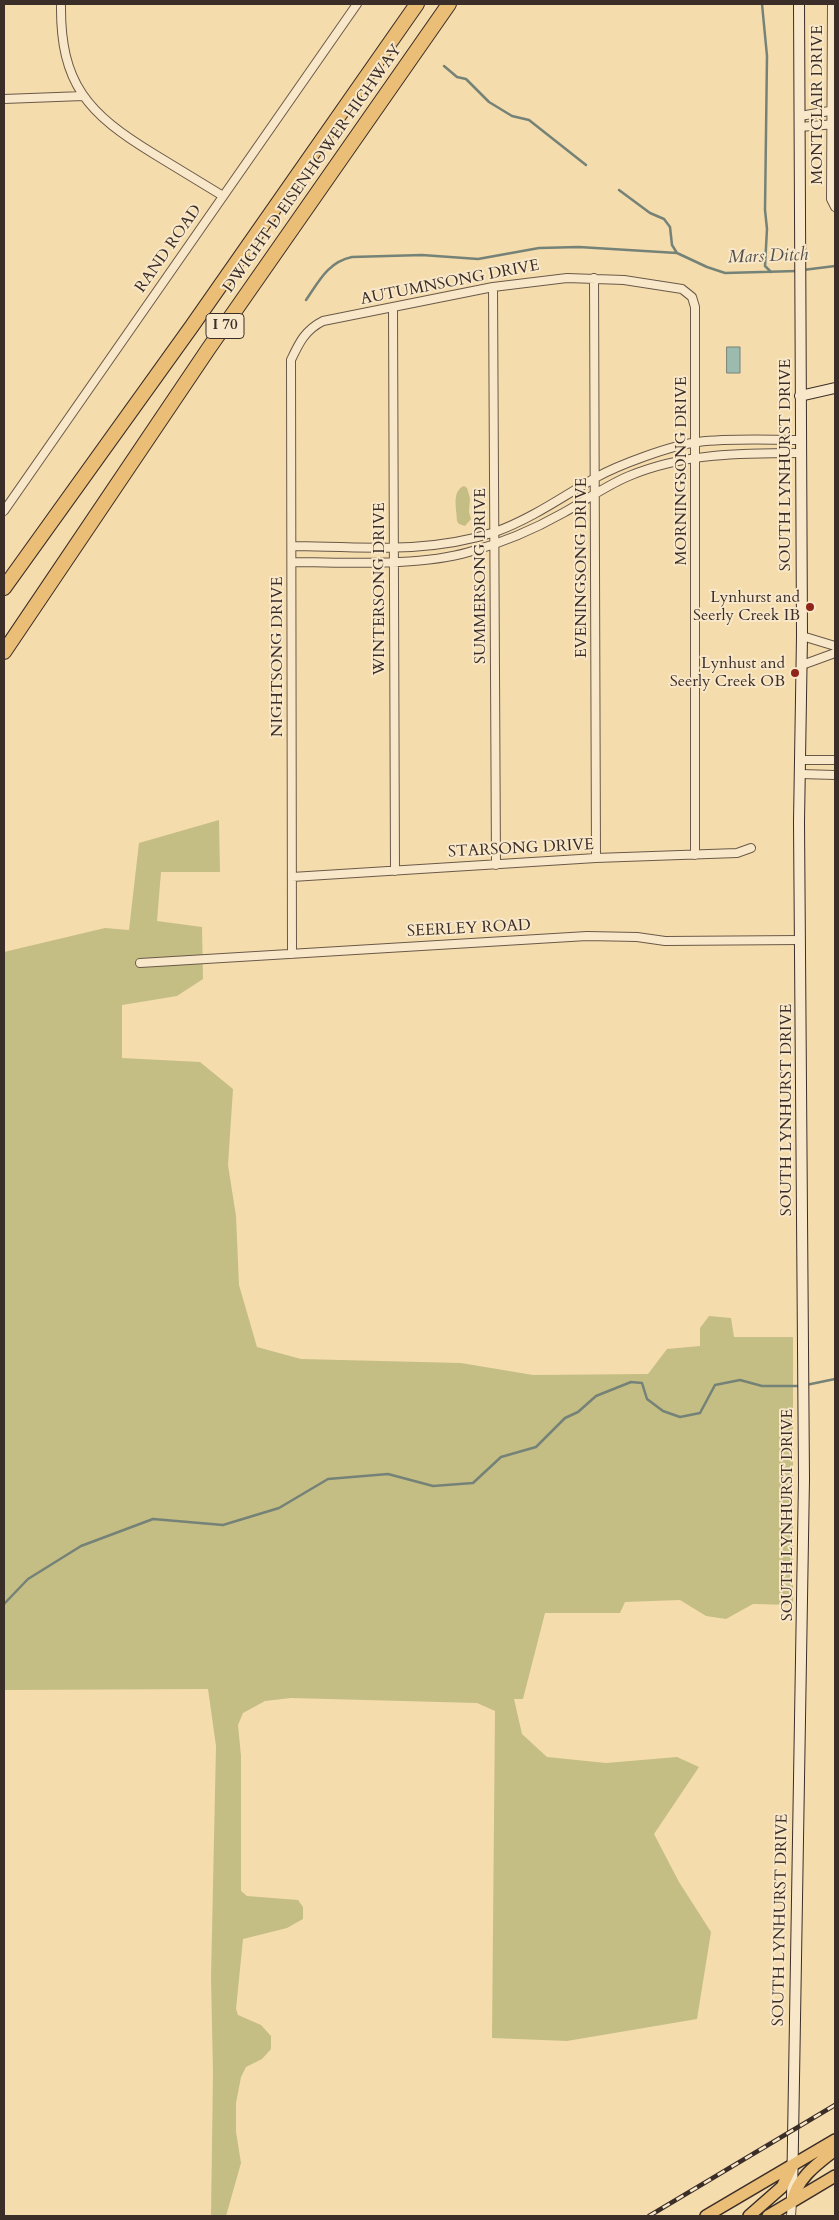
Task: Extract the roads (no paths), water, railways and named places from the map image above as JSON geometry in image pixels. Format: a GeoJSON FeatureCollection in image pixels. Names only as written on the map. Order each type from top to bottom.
{"type":"FeatureCollection","features":[{"type":"Feature","properties":{"kind":"highway","name":"DWIGHT D EISENHOWER HIGHWAY"},"geometry":{"type":"LineString","coordinates":[[4,588],[192,326],[417,4]]}},
{"type":"Feature","properties":{"kind":"highway","name":"DWIGHT D EISENHOWER HIGHWAY"},"geometry":{"type":"LineString","coordinates":[[4,652],[209,348],[449,4]]}},
{"type":"Feature","properties":{"kind":"main road","name":"SOUTH LYNHURST DRIVE"},"geometry":{"type":"LineString","coordinates":[[792,2202],[801,1719],[804,1396],[800,940],[802,636],[799,4]]}},
{"type":"Feature","properties":{"kind":"main road"},"geometry":{"type":"LineString","coordinates":[[800,396],[835,388]]}},
{"type":"Feature","properties":{"kind":"main road"},"geometry":{"type":"LineString","coordinates":[[706,2216],[835,2140]]}},
{"type":"Feature","properties":{"kind":"main road"},"geometry":{"type":"LineString","coordinates":[[792,2202],[804,2177],[835,2150]]}},
{"type":"Feature","properties":{"kind":"main road"},"geometry":{"type":"LineString","coordinates":[[749,2216],[782,2188],[792,2166]]}},
{"type":"Feature","properties":{"kind":"main road"},"geometry":{"type":"LineString","coordinates":[[768,2216],[835,2176]]}},
{"type":"Feature","properties":{"kind":"street"},"geometry":{"type":"LineString","coordinates":[[61,4],[67,63],[83,96],[100,116],[116,130],[222,196]]}},
{"type":"Feature","properties":{"kind":"street","name":"RAND ROAD"},"geometry":{"type":"LineString","coordinates":[[4,511],[357,4]]}},
{"type":"Feature","properties":{"kind":"street","name":"MONTCLAIR DRIVE"},"geometry":{"type":"LineString","coordinates":[[832,4],[833,124],[831,199],[835,206]]}},
{"type":"Feature","properties":{"kind":"street"},"geometry":{"type":"LineString","coordinates":[[4,99],[83,96]]}},
{"type":"Feature","properties":{"kind":"street"},"geometry":{"type":"LineString","coordinates":[[800,116],[833,110]]}},
{"type":"Feature","properties":{"kind":"street"},"geometry":{"type":"LineString","coordinates":[[800,127],[833,124]]}},
{"type":"Feature","properties":{"kind":"street","name":"AUTUMNSONG DRIVE"},"geometry":{"type":"LineString","coordinates":[[291,360],[304,336],[313,326],[323,321],[492,287],[550,279],[594,278],[667,285],[682,288],[692,297]]}},
{"type":"Feature","properties":{"kind":"street","name":"EVENINGSONG DRIVE"},"geometry":{"type":"LineString","coordinates":[[594,278],[596,858]]}},
{"type":"Feature","properties":{"kind":"street","name":"SUMMERSONG DRIVE"},"geometry":{"type":"LineString","coordinates":[[492,287],[496,865]]}},
{"type":"Feature","properties":{"kind":"street","name":"MORNINGSONG DRIVE"},"geometry":{"type":"LineString","coordinates":[[692,297],[695,307],[696,442],[695,855]]}},
{"type":"Feature","properties":{"kind":"street","name":"WINTERSONG DRIVE"},"geometry":{"type":"LineString","coordinates":[[393,307],[394,871]]}},
{"type":"Feature","properties":{"kind":"street","name":"NIGHTSONG DRIVE"},"geometry":{"type":"LineString","coordinates":[[291,360],[292,954]]}},
{"type":"Feature","properties":{"kind":"street"},"geometry":{"type":"LineString","coordinates":[[292,546],[394,548],[420,547],[453,542],[495,532],[538,512],[595,478],[638,459],[696,442],[800,440]]}},
{"type":"Feature","properties":{"kind":"street"},"geometry":{"type":"LineString","coordinates":[[292,562],[394,562],[467,553],[531,531],[596,492],[629,476],[665,464],[696,457],[747,453],[800,454]]}},
{"type":"Feature","properties":{"kind":"street"},"geometry":{"type":"LineString","coordinates":[[802,636],[835,646]]}},
{"type":"Feature","properties":{"kind":"street"},"geometry":{"type":"LineString","coordinates":[[802,665],[835,653]]}},
{"type":"Feature","properties":{"kind":"street"},"geometry":{"type":"LineString","coordinates":[[800,760],[835,760]]}},
{"type":"Feature","properties":{"kind":"street"},"geometry":{"type":"LineString","coordinates":[[800,774],[835,775]]}},
{"type":"Feature","properties":{"kind":"street","name":"STARSONG DRIVE"},"geometry":{"type":"LineString","coordinates":[[292,877],[596,858],[736,853],[751,848]]}},
{"type":"Feature","properties":{"kind":"street","name":"SEERLEY ROAD"},"geometry":{"type":"LineString","coordinates":[[140,963],[587,936],[637,937],[665,941],[800,940]]}},
{"type":"Feature","properties":{"kind":"street","name":"SOUTH LYNHURST DRIVE"},"geometry":{"type":"LineString","coordinates":[[791,2216],[792,2202]]}},
{"type":"Feature","properties":{"kind":"waterway"},"geometry":{"type":"LineString","coordinates":[[762,4],[767,56],[765,210],[767,229],[765,266],[771,272]]}},
{"type":"Feature","properties":{"kind":"waterway","name":"Mars Ditch"},"geometry":{"type":"LineString","coordinates":[[444,66],[457,77],[466,79],[489,102],[512,116],[529,120],[586,165]]}},
{"type":"Feature","properties":{"kind":"waterway","name":"Mars Ditch"},"geometry":{"type":"LineString","coordinates":[[619,190],[650,213],[664,219],[670,227],[672,245],[677,253],[707,267],[725,273],[797,271]]}},
{"type":"Feature","properties":{"kind":"waterway"},"geometry":{"type":"LineString","coordinates":[[306,300],[330,268],[352,257],[422,255],[478,259],[539,248],[579,247],[677,253]]}},
{"type":"Feature","properties":{"kind":"waterway","name":"Mars Ditch"},"geometry":{"type":"LineString","coordinates":[[803,270],[835,266]]}},
{"type":"Feature","properties":{"kind":"waterway"},"geometry":{"type":"LineString","coordinates":[[806,1385],[835,1379]]}},
{"type":"Feature","properties":{"kind":"waterway"},"geometry":{"type":"LineString","coordinates":[[4,1604],[28,1579],[81,1546],[153,1519],[223,1525],[279,1508],[328,1479],[388,1474],[433,1486],[473,1483],[501,1457],[536,1447],[565,1418],[578,1412],[596,1396],[631,1382],[642,1383],[647,1399],[663,1411],[680,1417],[700,1413],[715,1385],[740,1380],[762,1386],[801,1386]]}},
{"type":"Feature","properties":{"kind":"railway"},"geometry":{"type":"LineString","coordinates":[[649,2216],[835,2105]]}},
{"type":"Feature","properties":{"kind":"place","name":"Lynhurst and Seerly Creek IB"},"geometry":{"type":"Point","coordinates":[810,607]}},
{"type":"Feature","properties":{"kind":"place","name":"Lynhust and Seerly Creek OB"},"geometry":{"type":"Point","coordinates":[795,673]}}]}
